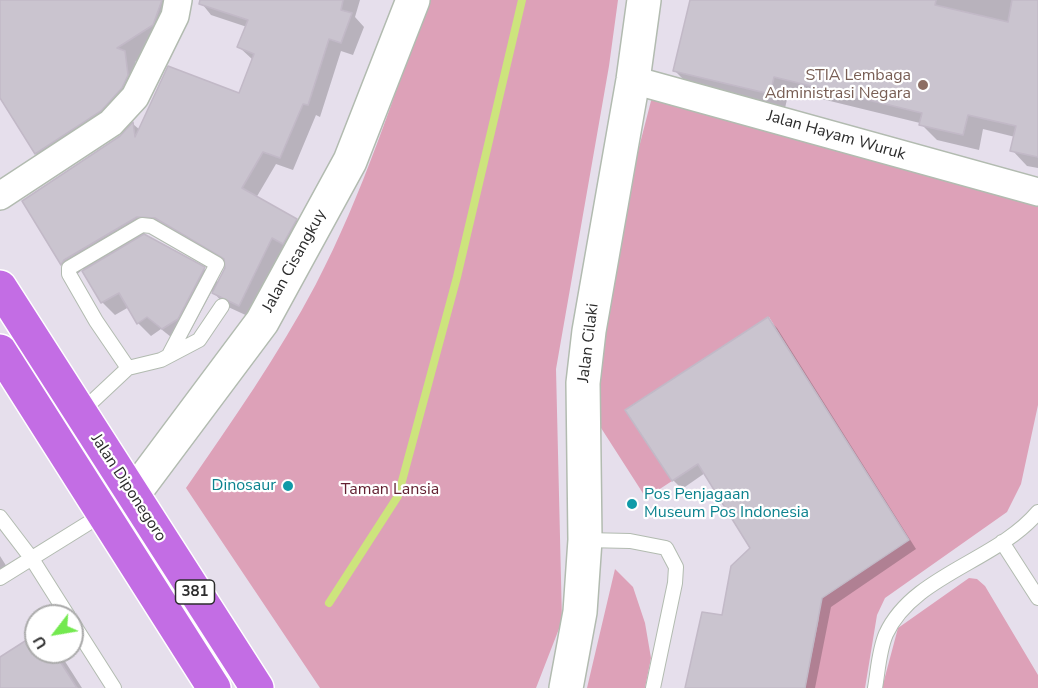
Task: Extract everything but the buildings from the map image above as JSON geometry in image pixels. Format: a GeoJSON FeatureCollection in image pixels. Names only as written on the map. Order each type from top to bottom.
{"type":"FeatureCollection","features":[{"type":"Feature","properties":{"kind":"main road","name":"Jalan Diponegoro"},"geometry":{"type":"LineString","coordinates":[[0,286],[132,496],[257,688]]}},
{"type":"Feature","properties":{"kind":"main road","name":"Jalan Diponegoro"},"geometry":{"type":"LineString","coordinates":[[0,351],[214,688]]}},
{"type":"Feature","properties":{"kind":"street"},"geometry":{"type":"LineString","coordinates":[[0,196],[111,123],[135,97],[175,16],[178,0]]}},
{"type":"Feature","properties":{"kind":"street","name":"Jalan Cisangkuy"},"geometry":{"type":"LineString","coordinates":[[132,496],[262,322],[350,161],[413,0]]}},
{"type":"Feature","properties":{"kind":"street","name":"Jalan Cilaki"},"geometry":{"type":"LineString","coordinates":[[566,688],[580,612],[585,540],[584,373],[589,331],[633,80],[644,0]]}},
{"type":"Feature","properties":{"kind":"street","name":"Jalan Hayam Wuruk"},"geometry":{"type":"LineString","coordinates":[[633,80],[1038,192]]}},
{"type":"Feature","properties":{"kind":"lane"},"geometry":{"type":"LineString","coordinates":[[128,368],[96,321],[69,274],[69,268],[142,225],[151,226],[217,264],[169,355]]}},
{"type":"Feature","properties":{"kind":"lane"},"geometry":{"type":"LineString","coordinates":[[80,413],[128,368],[169,355],[198,340],[222,306]]}},
{"type":"Feature","properties":{"kind":"lane"},"geometry":{"type":"LineString","coordinates":[[874,688],[885,636],[904,605],[1019,531],[1038,512]]}},
{"type":"Feature","properties":{"kind":"lane"},"geometry":{"type":"LineString","coordinates":[[0,578],[103,514]]}},
{"type":"Feature","properties":{"kind":"lane"},"geometry":{"type":"LineString","coordinates":[[0,517],[32,559],[60,604]]}},
{"type":"Feature","properties":{"kind":"lane"},"geometry":{"type":"LineString","coordinates":[[585,540],[630,542],[666,548],[676,567],[675,583],[653,688]]}},
{"type":"Feature","properties":{"kind":"lane"},"geometry":{"type":"LineString","coordinates":[[1002,542],[1038,598]]}},
{"type":"Feature","properties":{"kind":"lane"},"geometry":{"type":"LineString","coordinates":[[84,641],[114,688]]}},
{"type":"Feature","properties":{"kind":"green space","name":"Taman Lansia"},"geometry":{"type":"Polygon","coordinates":[[[428,0],[618,0],[609,66],[556,369],[562,621],[536,688],[320,688],[186,488],[270,363],[333,250],[363,180],[428,0]]]}},
{"type":"Feature","properties":{"kind":"green space"},"geometry":{"type":"Polygon","coordinates":[[[652,97],[1038,202],[1038,405],[1021,484],[1007,512],[885,598],[877,615],[865,688],[805,688],[819,618],[799,614],[908,540],[769,317],[625,410],[672,481],[646,498],[594,417],[619,225],[652,97]]]}},
{"type":"Feature","properties":{"kind":"green space"},"geometry":{"type":"Polygon","coordinates":[[[615,569],[633,587],[645,623],[651,658],[645,688],[587,688],[615,569]]]}},
{"type":"Feature","properties":{"kind":"green space"},"geometry":{"type":"Polygon","coordinates":[[[969,578],[977,579],[985,586],[1038,675],[1038,688],[882,688],[898,628],[969,578]]]}},
{"type":"Feature","properties":{"kind":"waterway"},"geometry":{"type":"LineString","coordinates":[[329,603],[398,496],[457,277],[522,0]]}},
{"type":"Feature","properties":{"kind":"place","name":"STIA Lembaga Administrasi Negara"},"geometry":{"type":"Point","coordinates":[923,85]}},
{"type":"Feature","properties":{"kind":"place","name":"Dinosaur"},"geometry":{"type":"Point","coordinates":[288,486]}},
{"type":"Feature","properties":{"kind":"place","name":"Pos Penjagaan Museum Pos Indonesia"},"geometry":{"type":"Point","coordinates":[632,504]}}]}
